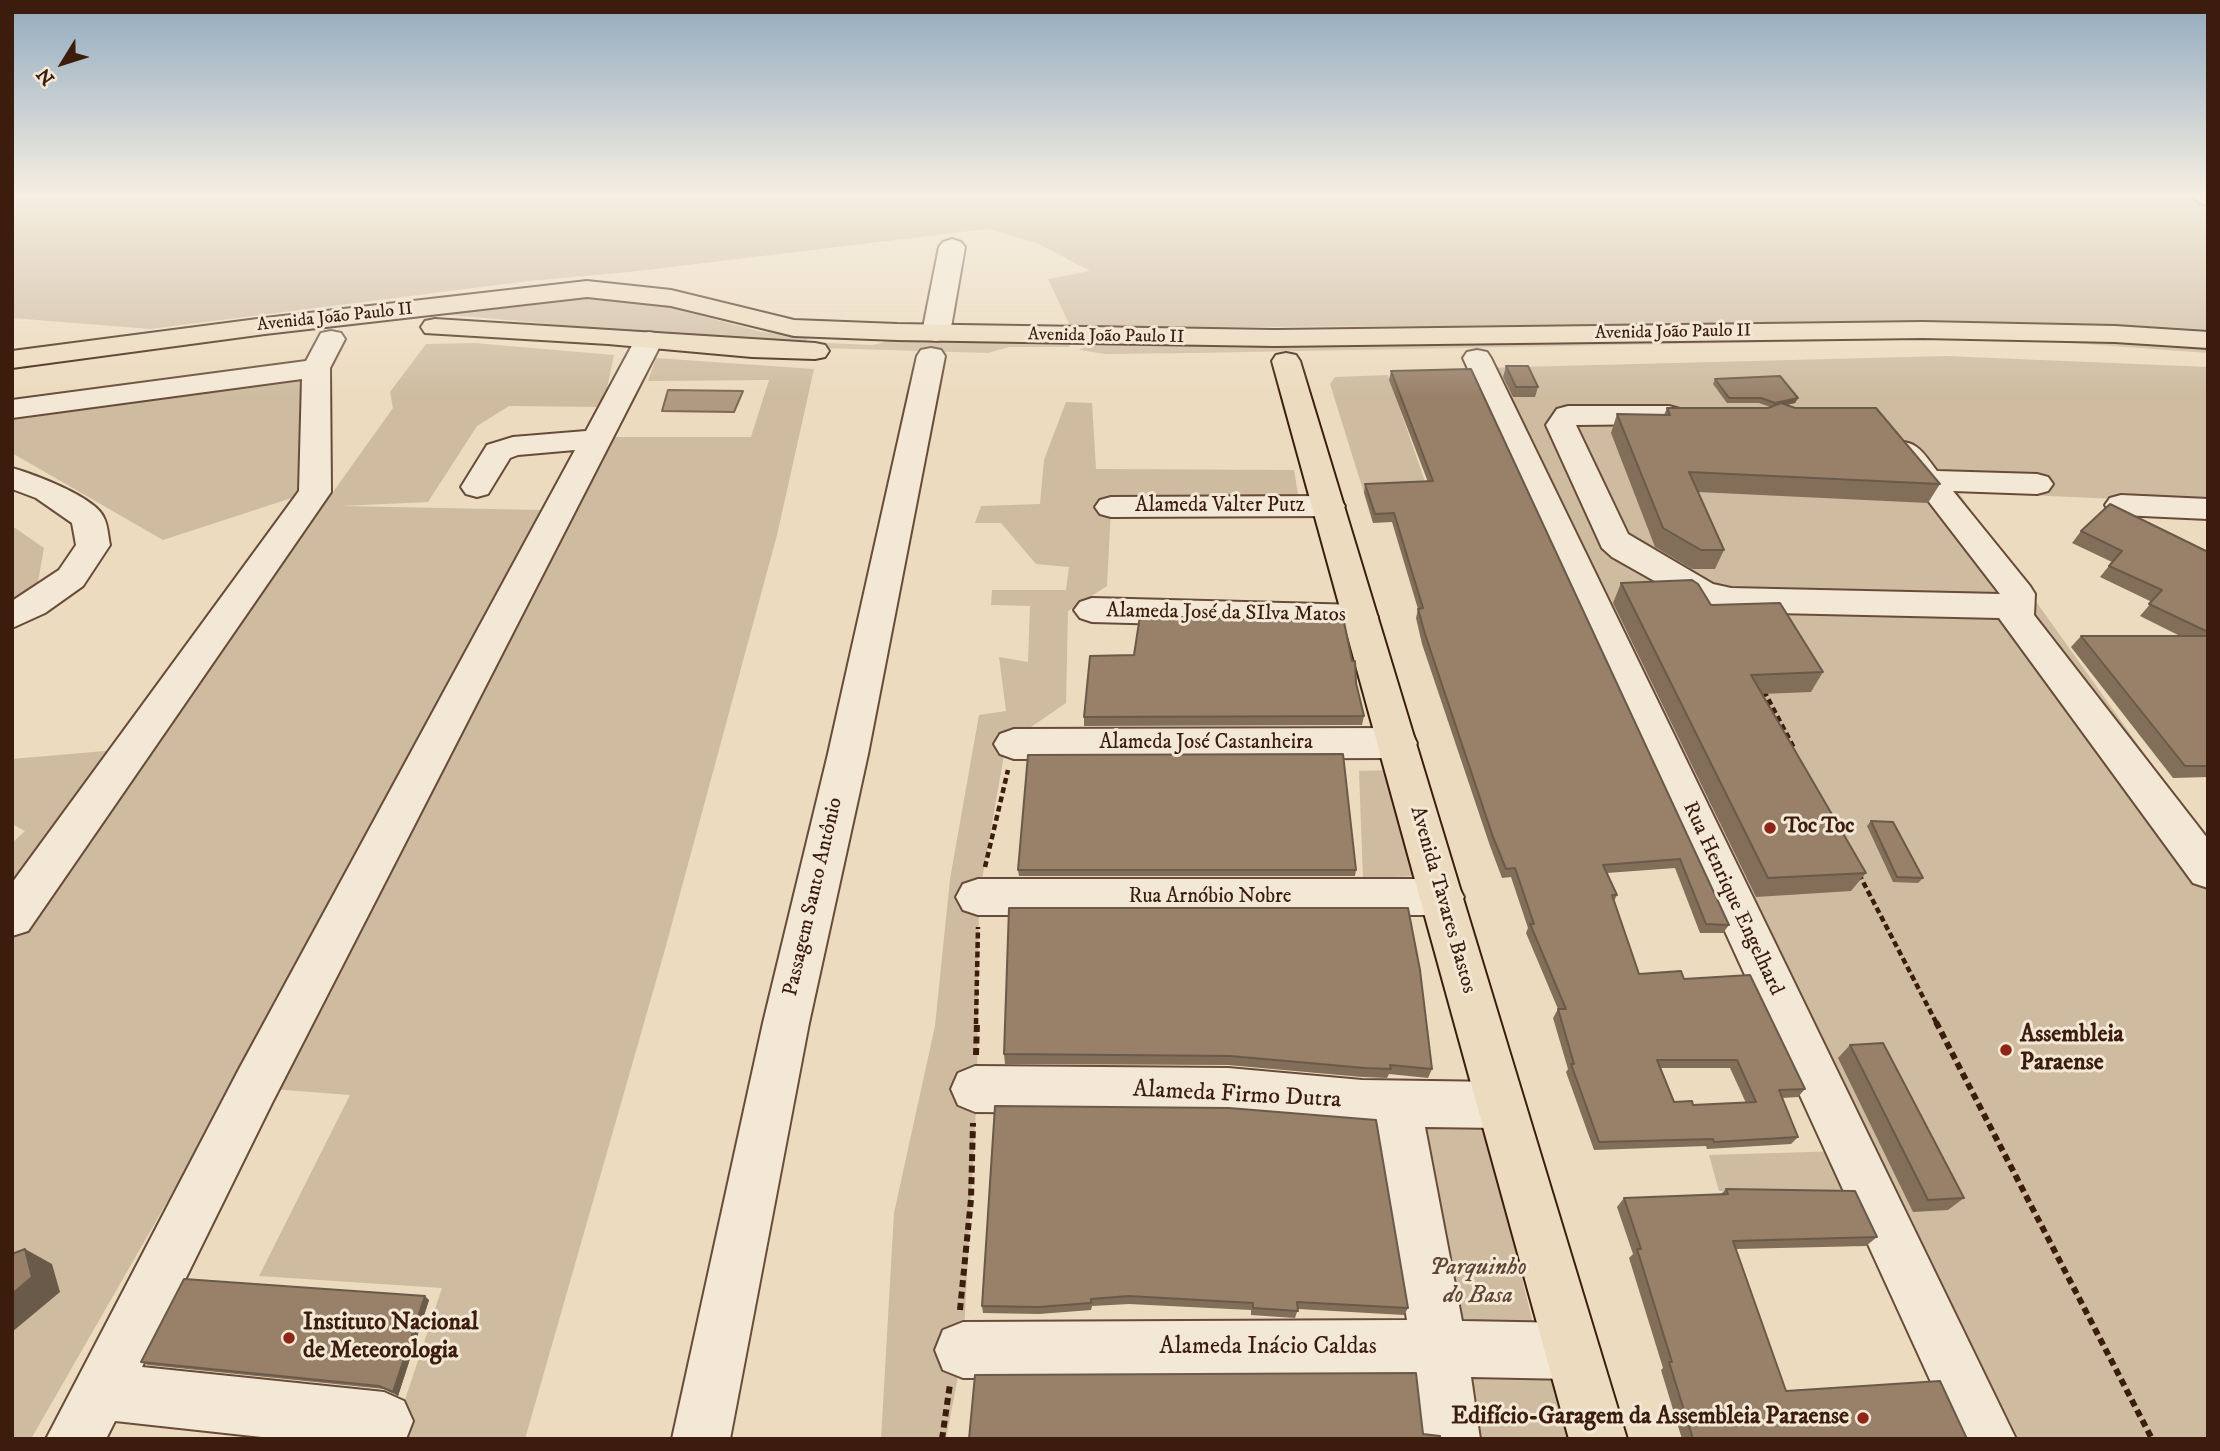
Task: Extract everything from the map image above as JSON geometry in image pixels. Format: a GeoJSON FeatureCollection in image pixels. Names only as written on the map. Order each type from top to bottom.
{"type":"FeatureCollection","features":[{"type":"Feature","properties":{"kind":"main road","name":"Avenida João Paulo II"},"geometry":{"type":"LineString","coordinates":[[12,360],[265,326],[587,289],[671,298],[794,328],[897,332],[934,344],[1004,356],[1286,361],[1938,348],[2134,353],[2208,359]]}},
{"type":"Feature","properties":{"kind":"main road","name":"Avenida João Paulo II"},"geometry":{"type":"LineString","coordinates":[[12,379],[324,353],[448,327],[814,351],[1084,337],[1923,330],[2115,334],[2208,340]]}},
{"type":"Feature","properties":{"kind":"main road"},"geometry":{"type":"LineString","coordinates":[[814,351],[816,344],[826,340],[884,340],[897,332]]}},
{"type":"Feature","properties":{"kind":"main road"},"geometry":{"type":"LineString","coordinates":[[1004,356],[1017,350],[1076,349],[1084,345],[1084,337]]}},
{"type":"Feature","properties":{"kind":"main road","name":"Avenida Tavares Bastos"},"geometry":{"type":"LineString","coordinates":[[1286,361],[1598,1439]]}},
{"type":"Feature","properties":{"kind":"street","name":"Passagem Santo Antônio"},"geometry":{"type":"LineString","coordinates":[[701,1439],[799,958],[848,754],[949,262]]}},
{"type":"Feature","properties":{"kind":"street"},"geometry":{"type":"LineString","coordinates":[[75,1439],[255,1087],[473,676],[594,439],[649,340]]}},
{"type":"Feature","properties":{"kind":"street"},"geometry":{"type":"LineString","coordinates":[[12,409],[324,353],[315,492],[12,918]]}},
{"type":"Feature","properties":{"kind":"street","name":"Rua Henrique Engelhard"},"geometry":{"type":"LineString","coordinates":[[1477,359],[1987,1439]]}},
{"type":"Feature","properties":{"kind":"street"},"geometry":{"type":"LineString","coordinates":[[1694,415],[1568,415],[1563,420],[1562,431],[1614,540],[1637,558],[1702,593],[1731,600],[1990,604],[2011,609],[2208,871]]}},
{"type":"Feature","properties":{"kind":"street"},"geometry":{"type":"LineString","coordinates":[[1887,430],[1930,480],[2018,594],[2017,614]]}},
{"type":"Feature","properties":{"kind":"street"},"geometry":{"type":"LineString","coordinates":[[477,486],[498,452],[513,446],[594,439]]}},
{"type":"Feature","properties":{"kind":"street"},"geometry":{"type":"LineString","coordinates":[[12,478],[47,491],[88,517],[93,545],[71,578],[33,605],[12,616]]}},
{"type":"Feature","properties":{"kind":"street"},"geometry":{"type":"LineString","coordinates":[[1930,480],[2037,484]]}},
{"type":"Feature","properties":{"kind":"street"},"geometry":{"type":"LineString","coordinates":[[2121,505],[2208,509]]}},
{"type":"Feature","properties":{"kind":"street","name":"Alameda Valter Putz"},"geometry":{"type":"LineString","coordinates":[[1111,508],[1329,506]]}},
{"type":"Feature","properties":{"kind":"street","name":"Alameda José da SIlva Matos"},"geometry":{"type":"LineString","coordinates":[[1092,610],[1360,617]]}},
{"type":"Feature","properties":{"kind":"street","name":"Alameda José Castanheira"},"geometry":{"type":"LineString","coordinates":[[1014,744],[1398,743]]}},
{"type":"Feature","properties":{"kind":"street","name":"Rua Arnóbio Nobre"},"geometry":{"type":"LineString","coordinates":[[978,897],[1441,897]]}},
{"type":"Feature","properties":{"kind":"street","name":"Alameda Firmo Dutra"},"geometry":{"type":"LineString","coordinates":[[975,1089],[1228,1091],[1362,1103],[1500,1105]]}},
{"type":"Feature","properties":{"kind":"street"},"geometry":{"type":"LineString","coordinates":[[1396,1103],[1439,1348],[1451,1439]]}},
{"type":"Feature","properties":{"kind":"street","name":"Alameda Inácio Caldas"},"geometry":{"type":"LineString","coordinates":[[958,1348],[1439,1348],[1572,1351]]}},
{"type":"Feature","properties":{"kind":"street"},"geometry":{"type":"LineString","coordinates":[[101,1391],[384,1421]]}},
{"type":"Feature","properties":{"kind":"path"},"geometry":{"type":"LineString","coordinates":[[1760,684],[1798,758]]}},
{"type":"Feature","properties":{"kind":"path"},"geometry":{"type":"LineString","coordinates":[[942,1439],[958,1348],[971,1199],[978,897],[1014,744]]}},
{"type":"Feature","properties":{"kind":"path"},"geometry":{"type":"LineString","coordinates":[[1856,869],[2152,1439]]}},
{"type":"Feature","properties":{"kind":"green space"},"geometry":{"type":"Polygon","coordinates":[[[12,262],[715,262],[529,281],[150,329],[12,318],[12,262]]]}},
{"type":"Feature","properties":{"kind":"green space"},"geometry":{"type":"Polygon","coordinates":[[[1072,262],[2208,262],[2208,334],[2069,324],[1948,323],[1071,328],[1048,279],[1090,271],[1072,262]]]}},
{"type":"Feature","properties":{"kind":"green space"},"geometry":{"type":"Polygon","coordinates":[[[585,295],[635,298],[762,332],[809,336],[803,347],[441,314],[585,295]]]}},
{"type":"Feature","properties":{"kind":"green space"},"geometry":{"type":"Polygon","coordinates":[[[1963,333],[2208,346],[2208,353],[2043,341],[1941,339],[1193,353],[1106,354],[1079,350],[1089,345],[1963,333]]]}},
{"type":"Feature","properties":{"kind":"green space"},"geometry":{"type":"Polygon","coordinates":[[[900,338],[1072,342],[1069,347],[1009,347],[988,353],[822,348],[827,343],[873,345],[900,338]]]}},
{"type":"Feature","properties":{"kind":"green space"},"geometry":{"type":"Polygon","coordinates":[[[475,343],[614,355],[603,407],[509,406],[477,426],[428,502],[341,506],[541,510],[225,1101],[31,1439],[12,1439],[12,843],[25,831],[12,824],[12,759],[151,747],[393,408],[390,392],[426,344],[475,343]]]}},
{"type":"Feature","properties":{"kind":"green space","name":"Assembleia Paraense"},"geometry":{"type":"Polygon","coordinates":[[[1946,356],[2208,367],[2208,503],[1958,492],[2208,843],[2208,1439],[1989,1439],[1481,368],[1946,356]]]}},
{"type":"Feature","properties":{"kind":"green space"},"geometry":{"type":"Polygon","coordinates":[[[656,358],[814,369],[777,535],[664,953],[525,1439],[397,1439],[398,1421],[442,1288],[259,1276],[350,1095],[259,1088],[596,437],[751,437],[769,380],[648,381],[656,358]]]}},
{"type":"Feature","properties":{"kind":"green space"},"geometry":{"type":"Polygon","coordinates":[[[309,372],[307,493],[163,540],[12,453],[12,413],[309,372]]]}},
{"type":"Feature","properties":{"kind":"green space"},"geometry":{"type":"Polygon","coordinates":[[[1388,375],[1429,493],[1364,493],[1330,384],[1335,377],[1388,375]]]}},
{"type":"Feature","properties":{"kind":"green space"},"geometry":{"type":"Polygon","coordinates":[[[1066,402],[1092,403],[1096,469],[1294,470],[1300,506],[1111,508],[1107,586],[1068,611],[1066,703],[1006,744],[979,897],[977,1088],[963,1350],[946,1439],[881,1439],[894,1213],[935,1026],[950,879],[979,715],[1006,711],[999,657],[1028,662],[1030,606],[991,605],[992,590],[1066,590],[1069,567],[1036,564],[1001,523],[975,523],[981,506],[1040,504],[1044,460],[1066,402]]]}},
{"type":"Feature","properties":{"kind":"green space"},"geometry":{"type":"Polygon","coordinates":[[[12,526],[44,548],[38,582],[12,603],[12,526]]]}},
{"type":"Feature","properties":{"kind":"green space"},"geometry":{"type":"Polygon","coordinates":[[[1390,770],[1416,876],[1363,878],[1359,771],[1390,770]]]}},
{"type":"Feature","properties":{"kind":"green space","name":"Parquinho do Basa"},"geometry":{"type":"Polygon","coordinates":[[[1409,1114],[1483,1121],[1535,1331],[1441,1329],[1409,1114]]]}},
{"type":"Feature","properties":{"kind":"green space"},"geometry":{"type":"Polygon","coordinates":[[[1843,1151],[1859,1192],[1719,1191],[1709,1155],[1843,1151]]]}},
{"type":"Feature","properties":{"kind":"green space"},"geometry":{"type":"Polygon","coordinates":[[[1448,1369],[1557,1370],[1574,1439],[1459,1439],[1448,1369]]]}},
{"type":"Feature","properties":{"kind":"shaded area"},"geometry":{"type":"Polygon","coordinates":[[[668,390],[743,391],[734,412],[662,411],[668,390]]]}},
{"type":"Feature","properties":{"kind":"building"},"geometry":{"type":"Polygon","coordinates":[[[1506,366],[1528,366],[1538,387],[1516,387],[1506,366]]]}},
{"type":"Feature","properties":{"kind":"building"},"geometry":{"type":"Polygon","coordinates":[[[1471,369],[1729,925],[1706,924],[1680,859],[1603,865],[1617,895],[1612,895],[1639,974],[1681,971],[1684,979],[1750,975],[1805,1089],[1779,1090],[1798,1137],[1714,1142],[1713,1139],[1599,1142],[1571,1064],[1574,1064],[1558,1009],[1566,1009],[1530,924],[1534,924],[1515,868],[1506,869],[1493,837],[1425,634],[1418,609],[1423,608],[1394,513],[1375,514],[1365,484],[1433,481],[1391,371],[1471,369]],[[1657,1060],[1674,1102],[1692,1101],[1693,1105],[1756,1102],[1737,1060],[1657,1060]]]}},
{"type":"Feature","properties":{"kind":"building"},"geometry":{"type":"Polygon","coordinates":[[[1780,376],[1798,398],[1775,403],[1761,398],[1729,398],[1715,379],[1780,376]]]}},
{"type":"Feature","properties":{"kind":"building"},"geometry":{"type":"Polygon","coordinates":[[[1781,403],[1795,408],[1876,408],[1940,484],[1689,472],[1724,550],[1701,550],[1663,528],[1617,414],[1670,415],[1667,408],[1768,408],[1781,403]]]}},
{"type":"Feature","properties":{"kind":"building"},"geometry":{"type":"Polygon","coordinates":[[[2110,504],[2208,552],[2208,632],[2149,604],[2162,590],[2109,566],[2122,551],[2081,531],[2110,504]]]}},
{"type":"Feature","properties":{"kind":"building"},"geometry":{"type":"Polygon","coordinates":[[[1692,580],[1698,584],[1711,605],[1780,603],[1823,672],[1751,675],[1866,873],[1768,878],[1621,583],[1692,580]]]}},
{"type":"Feature","properties":{"kind":"building"},"geometry":{"type":"Polygon","coordinates":[[[1140,616],[1344,622],[1352,661],[1355,661],[1356,683],[1364,716],[1084,717],[1090,656],[1134,655],[1140,616]]]}},
{"type":"Feature","properties":{"kind":"building"},"geometry":{"type":"Polygon","coordinates":[[[2081,636],[2208,636],[2208,766],[2185,766],[2081,636]]]}},
{"type":"Feature","properties":{"kind":"building"},"geometry":{"type":"Polygon","coordinates":[[[1343,754],[1356,870],[1018,870],[1028,755],[1343,754]]]}},
{"type":"Feature","properties":{"kind":"building"},"geometry":{"type":"Polygon","coordinates":[[[1871,821],[1893,822],[1923,878],[1897,877],[1871,821]]]}},
{"type":"Feature","properties":{"kind":"building"},"geometry":{"type":"Polygon","coordinates":[[[1009,908],[1408,908],[1420,970],[1432,1069],[1390,1065],[1391,1069],[1365,1068],[1230,1056],[1004,1054],[1009,908]]]}},
{"type":"Feature","properties":{"kind":"building"},"geometry":{"type":"Polygon","coordinates":[[[1883,1043],[1964,1198],[1928,1200],[1850,1045],[1883,1043]]]}},
{"type":"Feature","properties":{"kind":"building"},"geometry":{"type":"Polygon","coordinates":[[[995,1106],[1229,1108],[1376,1120],[1408,1308],[1297,1302],[1298,1311],[1253,1308],[1253,1303],[1129,1296],[1091,1299],[1091,1303],[1038,1307],[982,1306],[995,1106]]]}},
{"type":"Feature","properties":{"kind":"building"},"geometry":{"type":"Polygon","coordinates":[[[1726,1189],[1855,1191],[1877,1237],[1733,1241],[1786,1391],[1940,1381],[1967,1439],[1693,1439],[1637,1249],[1641,1249],[1624,1198],[1728,1194],[1726,1189]]]}},
{"type":"Feature","properties":{"kind":"building"},"geometry":{"type":"Polygon","coordinates":[[[25,1249],[32,1277],[12,1294],[12,1254],[25,1249]]]}},
{"type":"Feature","properties":{"kind":"building","name":"Instituto Nacional de Meteorologia"},"geometry":{"type":"Polygon","coordinates":[[[184,1279],[425,1296],[393,1392],[379,1386],[141,1362],[184,1279]]]}},
{"type":"Feature","properties":{"kind":"building"},"geometry":{"type":"Polygon","coordinates":[[[1416,1373],[1423,1434],[1440,1436],[1440,1439],[969,1439],[975,1375],[1416,1373]]]}},
{"type":"Feature","properties":{"kind":"place","name":"Toc Toc"},"geometry":{"type":"Point","coordinates":[1770,828]}},
{"type":"Feature","properties":{"kind":"place","name":"Assembleia Paraense"},"geometry":{"type":"Point","coordinates":[2006,1050]}},
{"type":"Feature","properties":{"kind":"place","name":"Instituto Nacional de Meteorologia"},"geometry":{"type":"Point","coordinates":[289,1338]}},
{"type":"Feature","properties":{"kind":"place","name":"Edifício-Garagem da Assembleia Paraense"},"geometry":{"type":"Point","coordinates":[1863,1418]}}]}
